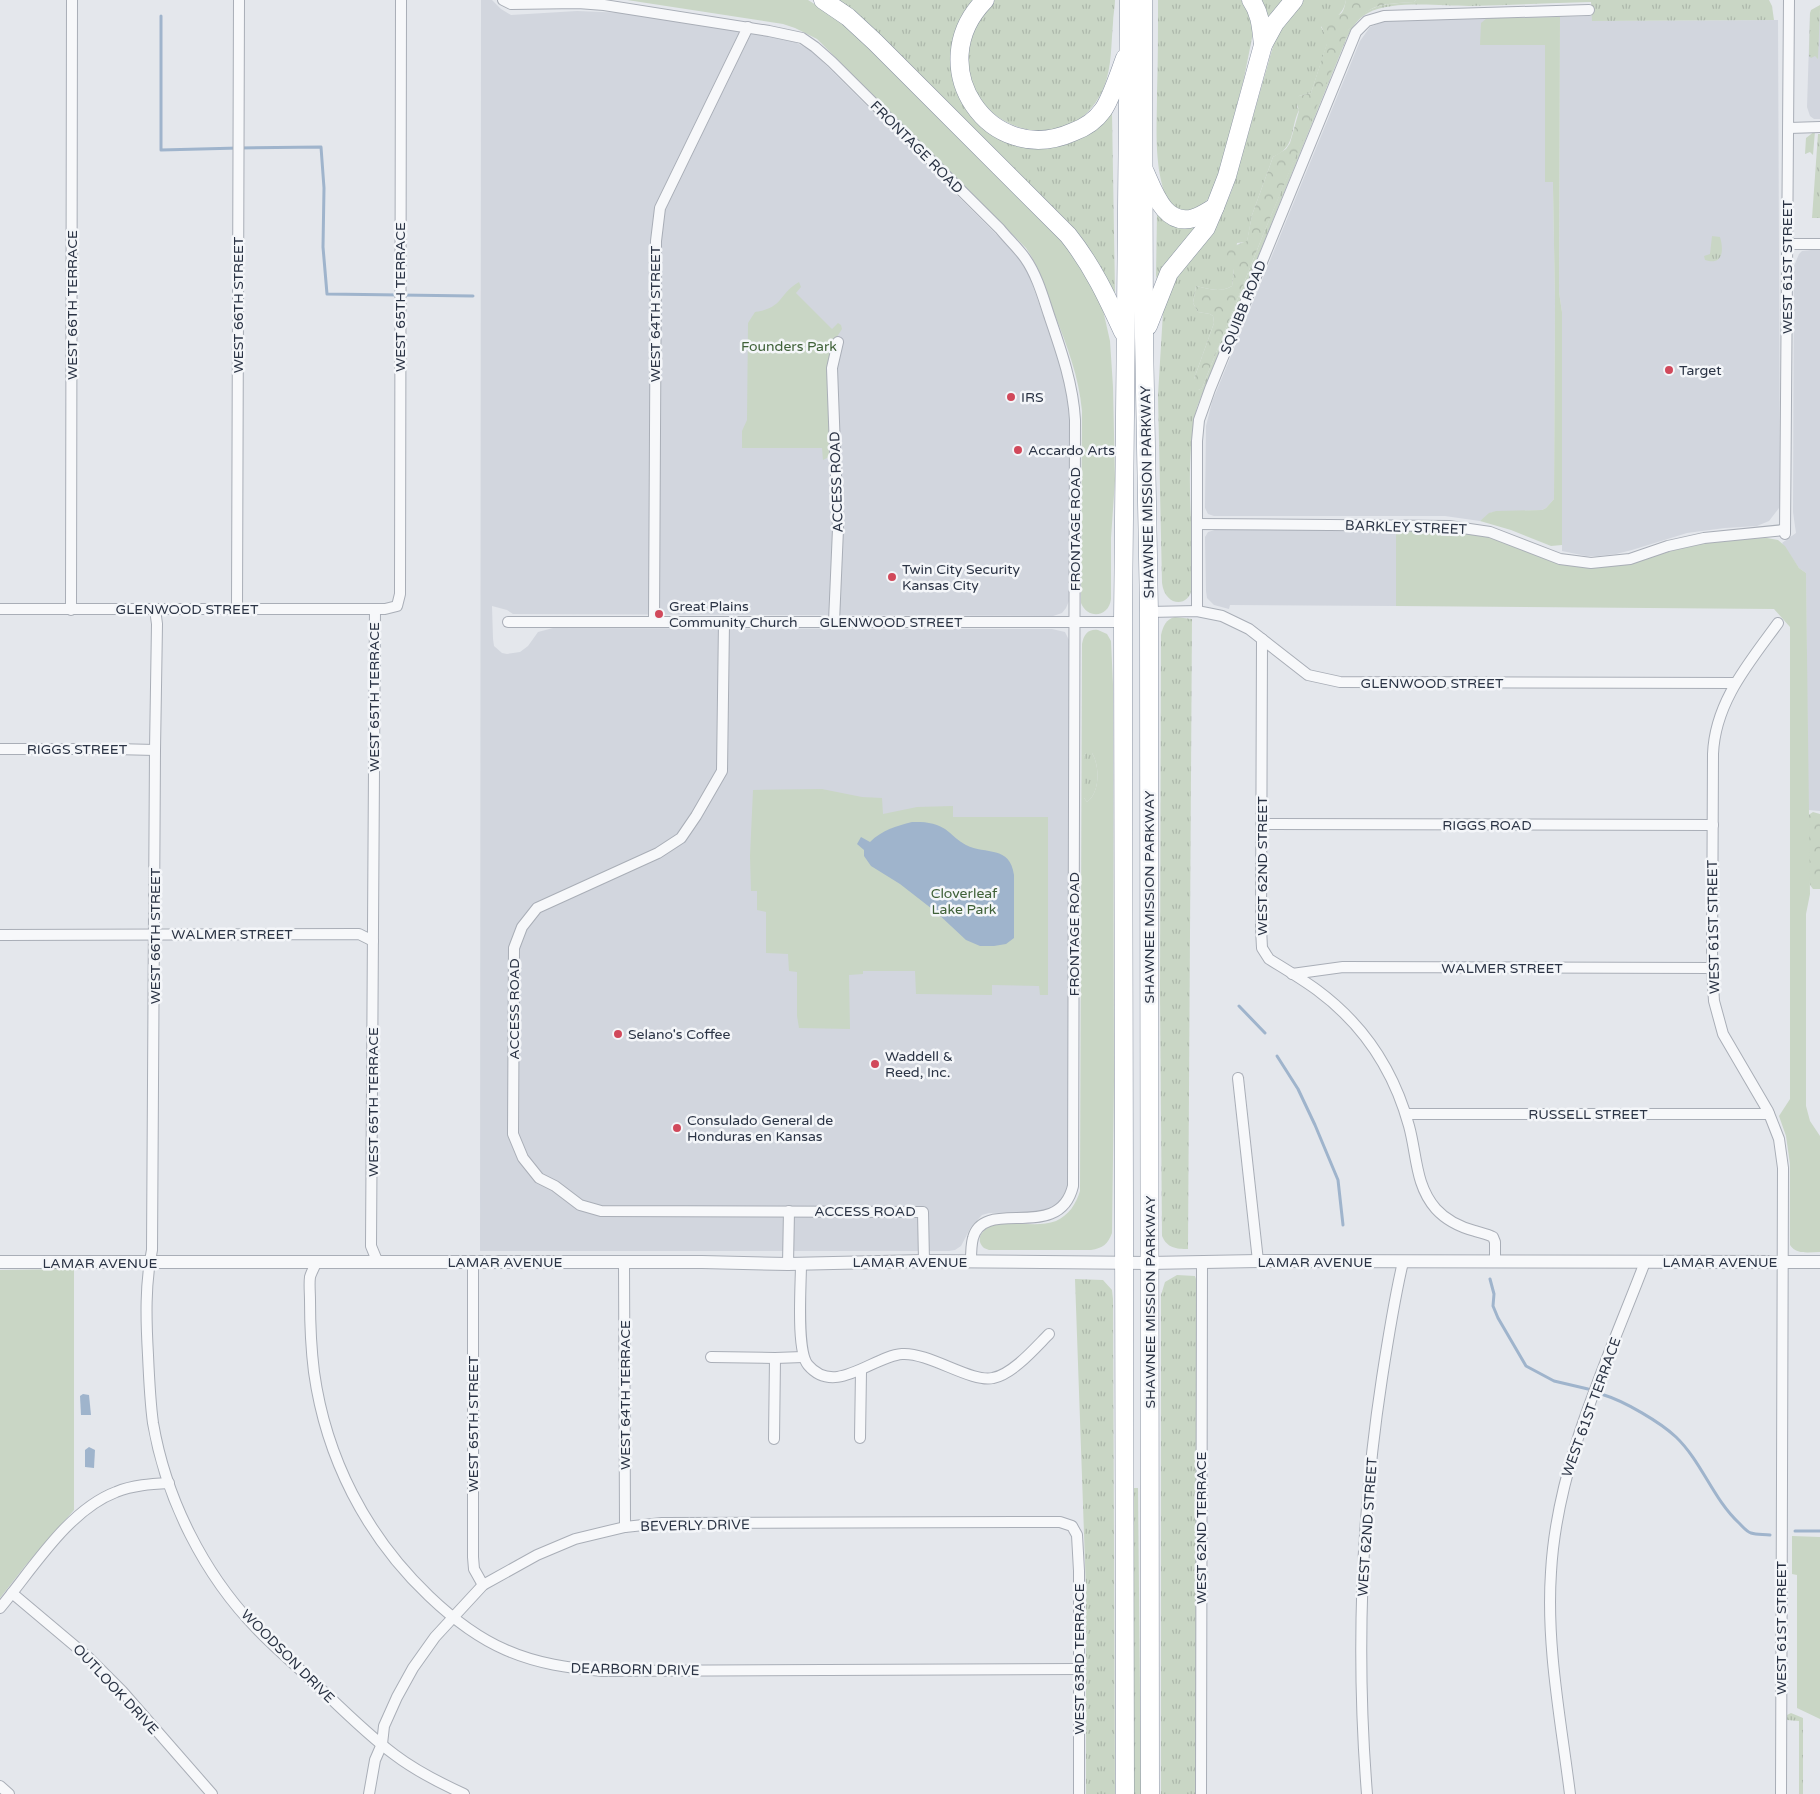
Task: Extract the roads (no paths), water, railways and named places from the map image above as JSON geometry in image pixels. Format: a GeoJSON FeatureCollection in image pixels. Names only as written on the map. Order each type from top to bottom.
{"type":"FeatureCollection","features":[{"type":"Feature","properties":{"kind":"highway"},"geometry":{"type":"LineString","coordinates":[[823,0],[848,17],[875,42],[1068,235],[1097,277],[1126,338]]}},
{"type":"Feature","properties":{"kind":"highway"},"geometry":{"type":"LineString","coordinates":[[985,0],[971,18],[962,37],[958,62],[960,76],[965,90],[979,112],[998,128],[1012,134],[1038,140],[1051,139],[1076,131],[1091,122],[1104,110],[1128,50]]}},
{"type":"Feature","properties":{"kind":"highway","name":"SHAWNEE MISSION PARKWAY"},"geometry":{"type":"LineString","coordinates":[[1129,0],[1136,24],[1143,170],[1149,612],[1150,1794]]}},
{"type":"Feature","properties":{"kind":"highway","name":"SHAWNEE MISSION PARKWAY"},"geometry":{"type":"LineString","coordinates":[[1125,1794],[1124,580],[1128,50],[1143,0]]}},
{"type":"Feature","properties":{"kind":"highway"},"geometry":{"type":"LineString","coordinates":[[1251,0],[1261,21],[1263,46]]}},
{"type":"Feature","properties":{"kind":"highway"},"geometry":{"type":"LineString","coordinates":[[1144,337],[1169,274],[1206,228],[1227,176],[1263,46],[1280,16],[1294,0]]}},
{"type":"Feature","properties":{"kind":"highway"},"geometry":{"type":"LineString","coordinates":[[1143,170],[1162,207],[1175,217],[1196,218],[1215,207]]}},
{"type":"Feature","properties":{"kind":"highway"},"geometry":{"type":"LineString","coordinates":[[1124,580],[1149,612]]}},
{"type":"Feature","properties":{"kind":"highway"},"geometry":{"type":"LineString","coordinates":[[1124,622],[1134,629],[1149,652]]}},
{"type":"Feature","properties":{"kind":"street","name":"WEST 66TH TERRACE"},"geometry":{"type":"LineString","coordinates":[[71,610],[72,0]]}},
{"type":"Feature","properties":{"kind":"street","name":"WEST 66TH STREET"},"geometry":{"type":"LineString","coordinates":[[237,610],[239,0]]}},
{"type":"Feature","properties":{"kind":"street","name":"WEST 65TH TERRACE"},"geometry":{"type":"LineString","coordinates":[[378,1262],[371,1246],[375,609],[397,606],[400,594],[401,0]]}},
{"type":"Feature","properties":{"kind":"street","name":"FRONTAGE ROAD"},"geometry":{"type":"LineString","coordinates":[[503,0],[511,4],[578,3],[604,5],[748,27],[802,38],[815,47],[993,222],[1025,258],[1046,304],[1068,372],[1074,400],[1076,623],[1073,1186],[1070,1197],[1064,1206],[1052,1215],[1040,1218],[1001,1219],[986,1222],[978,1228],[973,1238],[971,1262]]}},
{"type":"Feature","properties":{"kind":"street","name":"WEST 61ST STREET"},"geometry":{"type":"LineString","coordinates":[[1785,532],[1789,0]]}},
{"type":"Feature","properties":{"kind":"street","name":"SQUIBB ROAD"},"geometry":{"type":"LineString","coordinates":[[1198,524],[1198,436],[1201,415],[1354,36],[1361,26],[1375,17],[1384,16],[1589,10]]}},
{"type":"Feature","properties":{"kind":"street","name":"WEST 64TH STREET"},"geometry":{"type":"LineString","coordinates":[[654,622],[656,241],[658,215],[748,27]]}},
{"type":"Feature","properties":{"kind":"street"},"geometry":{"type":"LineString","coordinates":[[1789,128],[1820,127]]}},
{"type":"Feature","properties":{"kind":"street"},"geometry":{"type":"LineString","coordinates":[[1787,244],[1820,244]]}},
{"type":"Feature","properties":{"kind":"street","name":"ACCESS ROAD"},"geometry":{"type":"LineString","coordinates":[[834,622],[838,528],[832,368],[838,342]]}},
{"type":"Feature","properties":{"kind":"street"},"geometry":{"type":"LineString","coordinates":[[1198,524],[1198,611]]}},
{"type":"Feature","properties":{"kind":"street","name":"BARKLEY STREET"},"geometry":{"type":"LineString","coordinates":[[1198,524],[1449,526],[1490,532],[1560,559],[1591,563],[1630,559],[1677,544],[1708,537],[1785,532]]}},
{"type":"Feature","properties":{"kind":"street","name":"WEST 66TH STREET"},"geometry":{"type":"LineString","coordinates":[[150,1262],[152,1250],[157,624],[155,609]]}},
{"type":"Feature","properties":{"kind":"street","name":"GLENWOOD STREET"},"geometry":{"type":"LineString","coordinates":[[0,610],[375,609]]}},
{"type":"Feature","properties":{"kind":"street","name":"GLENWOOD STREET"},"geometry":{"type":"LineString","coordinates":[[1149,612],[1198,611],[1214,614],[1249,629],[1308,675],[1348,683],[1735,683]]}},
{"type":"Feature","properties":{"kind":"street","name":"GLENWOOD STREET"},"geometry":{"type":"LineString","coordinates":[[508,622],[1124,622]]}},
{"type":"Feature","properties":{"kind":"street","name":"ACCESS ROAD"},"geometry":{"type":"LineString","coordinates":[[724,622],[722,771],[696,816],[681,838],[658,853],[537,908],[522,927],[514,948],[513,1134],[522,1158],[539,1178],[555,1186],[580,1204],[601,1211],[923,1212],[924,1261]]}},
{"type":"Feature","properties":{"kind":"street","name":"WEST 61ST STREET"},"geometry":{"type":"LineString","coordinates":[[1778,623],[1735,683],[1725,702],[1714,742],[1712,968],[1714,1001],[1723,1034],[1769,1114],[1779,1139],[1783,1168],[1780,1794]]}},
{"type":"Feature","properties":{"kind":"street","name":"WEST 62ND STREET"},"geometry":{"type":"LineString","coordinates":[[1262,639],[1260,928],[1262,948],[1267,957],[1326,997],[1363,1034],[1377,1053],[1391,1078],[1406,1114],[1415,1149],[1420,1182],[1426,1196],[1437,1210],[1461,1227],[1492,1238],[1495,1242],[1495,1261]]}},
{"type":"Feature","properties":{"kind":"street","name":"RIGGS STREET"},"geometry":{"type":"LineString","coordinates":[[0,749],[115,748],[155,750]]}},
{"type":"Feature","properties":{"kind":"street","name":"RIGGS ROAD"},"geometry":{"type":"LineString","coordinates":[[1262,824],[1713,825]]}},
{"type":"Feature","properties":{"kind":"street","name":"WALMER STREET"},"geometry":{"type":"LineString","coordinates":[[0,935],[359,934],[373,941]]}},
{"type":"Feature","properties":{"kind":"street","name":"WALMER STREET"},"geometry":{"type":"LineString","coordinates":[[1292,974],[1344,967],[1712,968]]}},
{"type":"Feature","properties":{"kind":"street"},"geometry":{"type":"LineString","coordinates":[[1238,1078],[1258,1261]]}},
{"type":"Feature","properties":{"kind":"street","name":"RUSSELL STREET"},"geometry":{"type":"LineString","coordinates":[[1406,1114],[1769,1114]]}},
{"type":"Feature","properties":{"kind":"street"},"geometry":{"type":"LineString","coordinates":[[788,1264],[789,1211]]}},
{"type":"Feature","properties":{"kind":"street","name":"LAMAR AVENUE"},"geometry":{"type":"LineString","coordinates":[[0,1262],[702,1262],[788,1264],[924,1261],[1124,1263],[1258,1261],[1820,1262]]}},
{"type":"Feature","properties":{"kind":"street","name":"WOODSON DRIVE"},"geometry":{"type":"LineString","coordinates":[[150,1262],[147,1274],[149,1386],[154,1423],[169,1482],[191,1534],[206,1562],[232,1600],[258,1630],[394,1755],[424,1774],[464,1794]]}},
{"type":"Feature","properties":{"kind":"street","name":"WEST 65TH STREET"},"geometry":{"type":"LineString","coordinates":[[472,1262],[473,1557],[474,1569],[483,1585]]}},
{"type":"Feature","properties":{"kind":"street","name":"WEST 64TH TERRACE"},"geometry":{"type":"LineString","coordinates":[[624,1262],[625,1527]]}},
{"type":"Feature","properties":{"kind":"street","name":"WEST 62ND STREET"},"geometry":{"type":"LineString","coordinates":[[1367,1794],[1362,1693],[1363,1575],[1367,1508],[1376,1422],[1403,1262]]}},
{"type":"Feature","properties":{"kind":"street","name":"WEST 61ST TERRACE"},"geometry":{"type":"LineString","coordinates":[[1570,1794],[1552,1660],[1550,1602],[1554,1537],[1561,1496],[1579,1434],[1645,1262]]}},
{"type":"Feature","properties":{"kind":"street","name":"DEARBORN DRIVE"},"geometry":{"type":"LineString","coordinates":[[316,1263],[310,1278],[311,1349],[318,1396],[332,1449],[352,1494],[388,1551],[414,1581],[453,1617],[490,1642],[532,1660],[562,1667],[602,1671],[1079,1669]]}},
{"type":"Feature","properties":{"kind":"street","name":"WEST 62ND TERRACE"},"geometry":{"type":"LineString","coordinates":[[1201,1794],[1202,1263]]}},
{"type":"Feature","properties":{"kind":"street"},"geometry":{"type":"LineString","coordinates":[[801,1264],[801,1335],[803,1357],[808,1365],[818,1374],[832,1377],[847,1376],[861,1371],[888,1356],[904,1354],[925,1358],[977,1377],[993,1379],[1014,1368],[1050,1334]]}},
{"type":"Feature","properties":{"kind":"street"},"geometry":{"type":"LineString","coordinates":[[711,1357],[803,1357]]}},
{"type":"Feature","properties":{"kind":"street"},"geometry":{"type":"LineString","coordinates":[[774,1440],[775,1358]]}},
{"type":"Feature","properties":{"kind":"street"},"geometry":{"type":"LineString","coordinates":[[860,1438],[861,1371]]}},
{"type":"Feature","properties":{"kind":"street"},"geometry":{"type":"LineString","coordinates":[[0,1608],[66,1527],[88,1507],[117,1491],[131,1487],[169,1482]]}},
{"type":"Feature","properties":{"kind":"street","name":"BEVERLY DRIVE"},"geometry":{"type":"LineString","coordinates":[[369,1794],[374,1766],[382,1744],[384,1726],[413,1668],[435,1637],[483,1585],[537,1555],[575,1539],[625,1527],[662,1523],[1060,1522],[1072,1526]]}},
{"type":"Feature","properties":{"kind":"street","name":"WEST 63RD TERRACE"},"geometry":{"type":"LineString","coordinates":[[1072,1526],[1077,1534],[1078,1562],[1080,1794]]}},
{"type":"Feature","properties":{"kind":"street","name":"OUTLOOK DRIVE"},"geometry":{"type":"LineString","coordinates":[[12,1593],[88,1656],[212,1794]]}},
{"type":"Feature","properties":{"kind":"street"},"geometry":{"type":"LineString","coordinates":[[0,1786],[8,1794]]}},
{"type":"Feature","properties":{"kind":"water"},"geometry":{"type":"Polygon","coordinates":[[[912,822],[925,822],[937,825],[966,845],[996,852],[1008,859],[1014,875],[1014,938],[1006,944],[994,946],[980,946],[966,940],[936,912],[900,884],[871,866],[864,856],[864,850],[857,844],[861,837],[870,842],[884,831],[912,822]]]}},
{"type":"Feature","properties":{"kind":"water"},"geometry":{"type":"Polygon","coordinates":[[[83,1394],[89,1395],[91,1415],[81,1415],[80,1396],[83,1394]]]}},
{"type":"Feature","properties":{"kind":"water"},"geometry":{"type":"Polygon","coordinates":[[[89,1447],[95,1450],[94,1468],[85,1467],[85,1450],[89,1447]]]}},
{"type":"Feature","properties":{"kind":"waterway"},"geometry":{"type":"LineString","coordinates":[[161,16],[161,150],[321,147],[324,188],[323,247],[327,294],[473,296]]}},
{"type":"Feature","properties":{"kind":"waterway"},"geometry":{"type":"LineString","coordinates":[[1239,1006],[1265,1033]]}},
{"type":"Feature","properties":{"kind":"waterway"},"geometry":{"type":"LineString","coordinates":[[1277,1056],[1298,1089],[1338,1180],[1343,1225]]}},
{"type":"Feature","properties":{"kind":"waterway"},"geometry":{"type":"LineString","coordinates":[[1490,1279],[1494,1294],[1493,1306],[1526,1366],[1554,1381],[1588,1389]]}},
{"type":"Feature","properties":{"kind":"waterway"},"geometry":{"type":"LineString","coordinates":[[1604,1395],[1631,1407],[1669,1431],[1685,1447],[1722,1503],[1744,1528],[1751,1533],[1770,1535]]}},
{"type":"Feature","properties":{"kind":"waterway"},"geometry":{"type":"LineString","coordinates":[[1795,1531],[1820,1531]]}},
{"type":"Feature","properties":{"kind":"place","name":"Target"},"geometry":{"type":"Point","coordinates":[1669,370]}},
{"type":"Feature","properties":{"kind":"place","name":"IRS"},"geometry":{"type":"Point","coordinates":[1011,397]}},
{"type":"Feature","properties":{"kind":"place","name":"Accardo Arts"},"geometry":{"type":"Point","coordinates":[1018,450]}},
{"type":"Feature","properties":{"kind":"place","name":"Twin City Security Kansas City"},"geometry":{"type":"Point","coordinates":[892,577]}},
{"type":"Feature","properties":{"kind":"place","name":"Great Plains Community Church"},"geometry":{"type":"Point","coordinates":[659,614]}},
{"type":"Feature","properties":{"kind":"place","name":"Selano's Coffee"},"geometry":{"type":"Point","coordinates":[618,1034]}},
{"type":"Feature","properties":{"kind":"place","name":"Waddell & Reed, Inc."},"geometry":{"type":"Point","coordinates":[875,1064]}},
{"type":"Feature","properties":{"kind":"place","name":"Consulado General de Honduras en Kansas"},"geometry":{"type":"Point","coordinates":[677,1128]}},
{"type":"Feature","properties":{"kind":"park label","name":"Founders Park"},"geometry":{"type":"Point","coordinates":[789,346]}},
{"type":"Feature","properties":{"kind":"park label","name":"Cloverleaf Lake Park"},"geometry":{"type":"Point","coordinates":[964,902]}}]}
